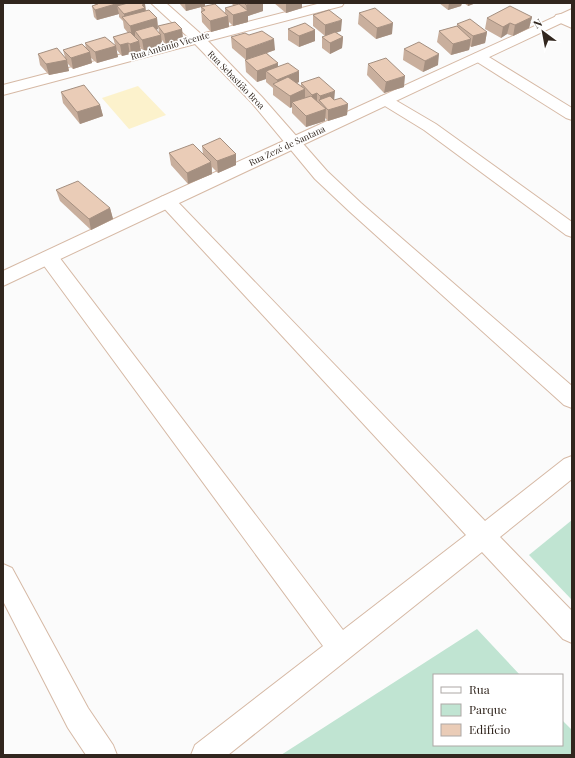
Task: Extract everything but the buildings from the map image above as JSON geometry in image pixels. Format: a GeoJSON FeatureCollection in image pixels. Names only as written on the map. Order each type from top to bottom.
{"type":"FeatureCollection","features":[{"type":"Feature","properties":{"kind":"main road","name":"Rua Zezé de Santana"},"geometry":{"type":"LineString","coordinates":[[3,279],[385,100],[568,18]]}},
{"type":"Feature","properties":{"kind":"street","name":"Rua Sebastião Broa"},"geometry":{"type":"LineString","coordinates":[[158,3],[197,38],[257,100],[321,175],[355,207],[572,399]]}},
{"type":"Feature","properties":{"kind":"street","name":"Rua Antônio Vicente"},"geometry":{"type":"LineString","coordinates":[[3,90],[143,54],[197,38],[337,3]]}},
{"type":"Feature","properties":{"kind":"street"},"geometry":{"type":"LineString","coordinates":[[479,57],[572,115]]}},
{"type":"Feature","properties":{"kind":"street"},"geometry":{"type":"LineString","coordinates":[[385,100],[430,127],[572,231]]}},
{"type":"Feature","properties":{"kind":"street"},"geometry":{"type":"LineString","coordinates":[[167,201],[484,535],[572,630]]}},
{"type":"Feature","properties":{"kind":"street"},"geometry":{"type":"LineString","coordinates":[[49,258],[340,649]]}},
{"type":"Feature","properties":{"kind":"street"},"geometry":{"type":"LineString","coordinates":[[205,755],[572,466]]}},
{"type":"Feature","properties":{"kind":"street"},"geometry":{"type":"LineString","coordinates":[[3,576],[78,718],[103,755]]}},
{"type":"Feature","properties":{"kind":"green space"},"geometry":{"type":"Polygon","coordinates":[[[572,520],[572,600],[529,555],[572,520]]]}},
{"type":"Feature","properties":{"kind":"green space"},"geometry":{"type":"Polygon","coordinates":[[[477,629],[519,674],[433,674],[433,746],[563,746],[563,721],[572,730],[572,755],[281,755],[477,629]]]}},
{"type":"Feature","properties":{"kind":"sand"},"geometry":{"type":"Polygon","coordinates":[[[138,86],[166,115],[129,129],[102,98],[138,86]]]}}]}
